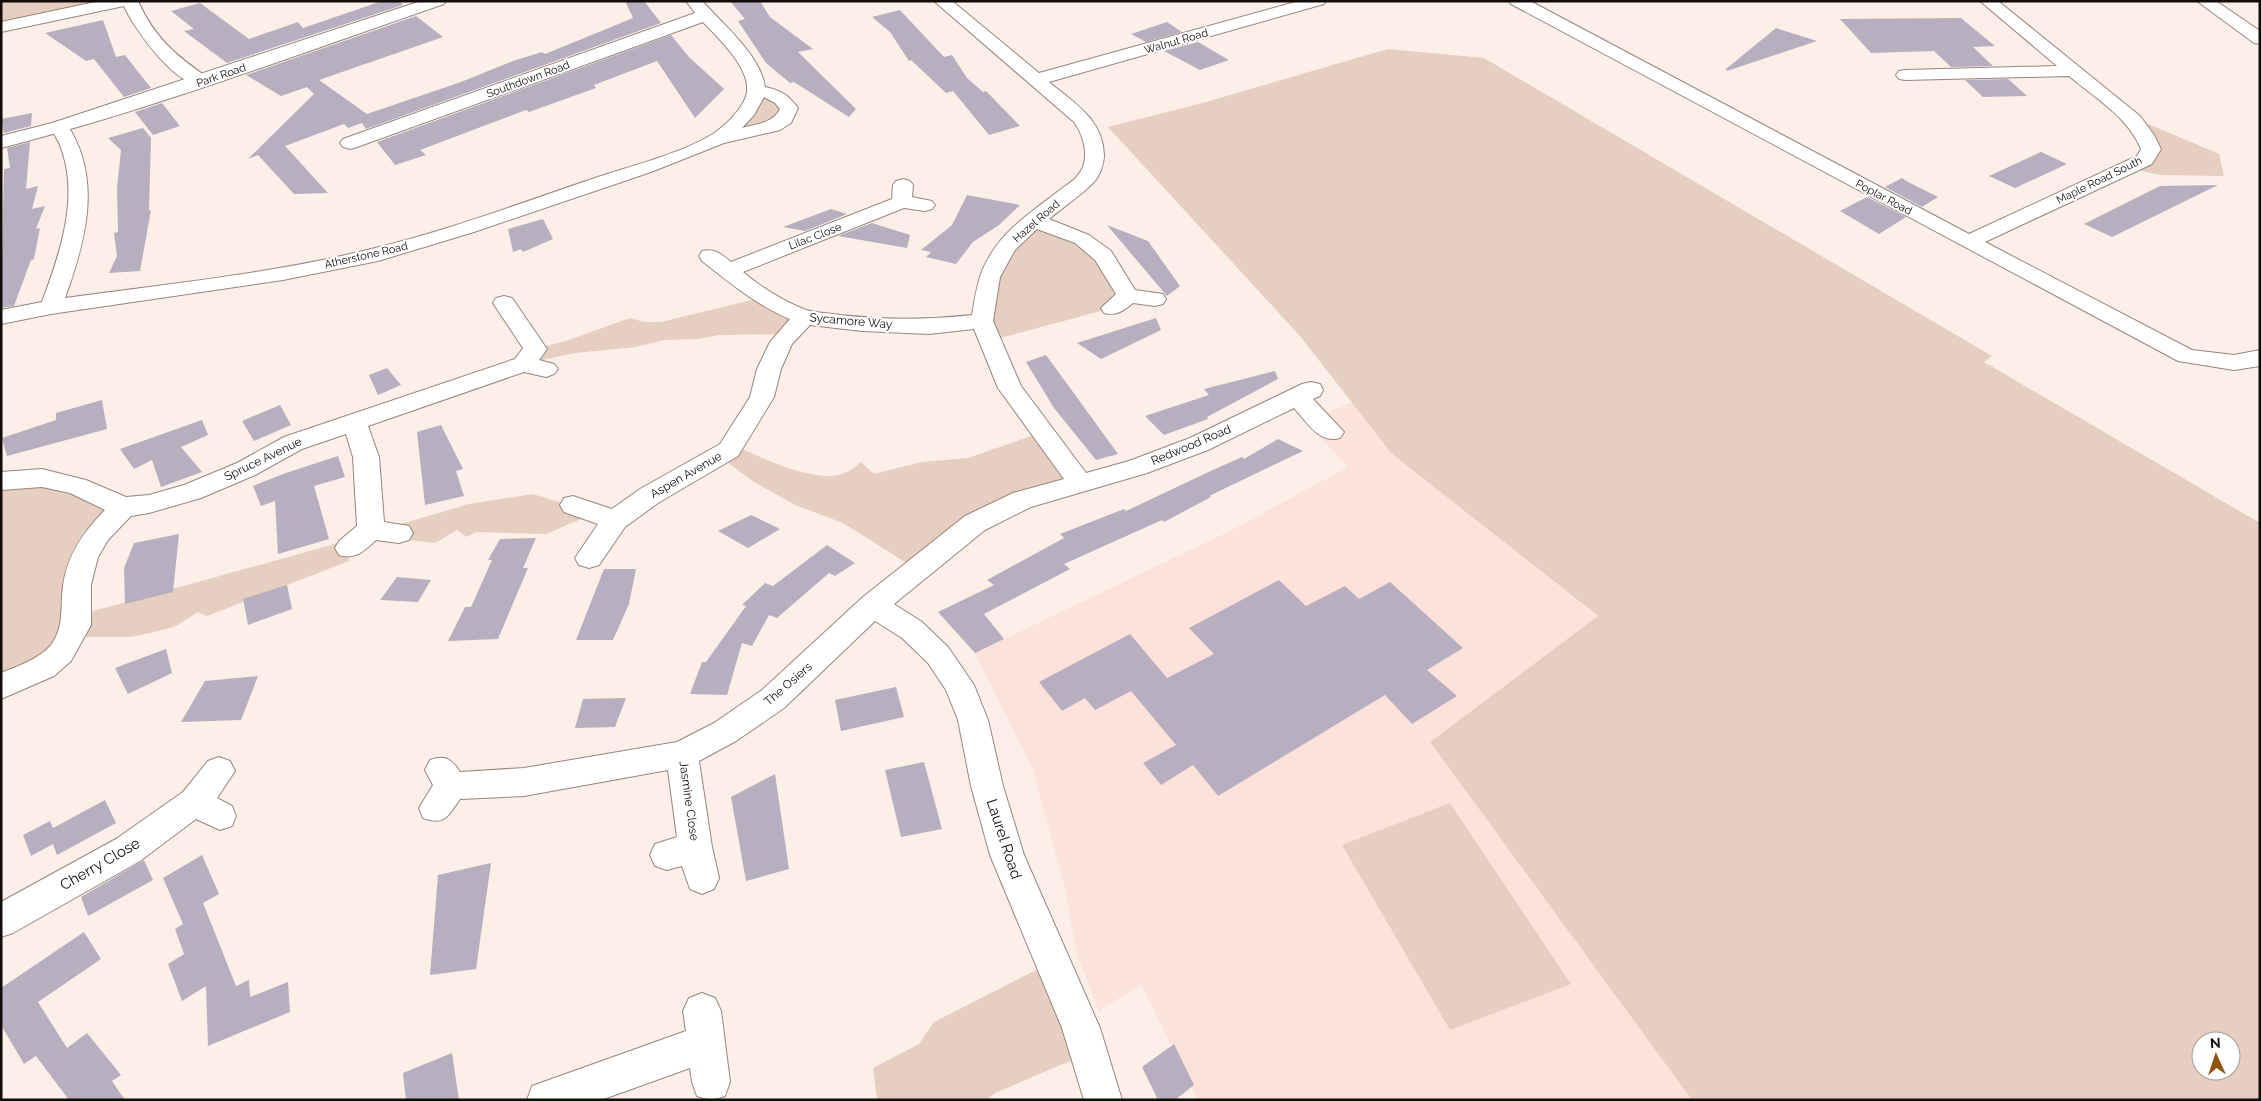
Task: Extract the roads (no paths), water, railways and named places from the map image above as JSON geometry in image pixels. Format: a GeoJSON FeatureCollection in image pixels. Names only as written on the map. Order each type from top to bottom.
{"type":"FeatureCollection","features":[{"type":"Feature","properties":{"kind":"street"},"geometry":{"type":"LineString","coordinates":[[1,27],[124,1]]}},
{"type":"Feature","properties":{"kind":"street"},"geometry":{"type":"LineString","coordinates":[[130,1],[145,34],[168,58],[201,81]]}},
{"type":"Feature","properties":{"kind":"street","name":"Park Road"},"geometry":{"type":"LineString","coordinates":[[1,142],[59,127],[438,1]]}},
{"type":"Feature","properties":{"kind":"street"},"geometry":{"type":"LineString","coordinates":[[694,1],[745,61],[754,75],[756,90]]}},
{"type":"Feature","properties":{"kind":"street","name":"Hazel Road"},"geometry":{"type":"LineString","coordinates":[[942,1],[1081,118],[1090,132],[1094,154],[1094,163],[1087,178],[1034,221],[1006,248],[989,277],[982,321]]}},
{"type":"Feature","properties":{"kind":"street","name":"Walnut Road"},"geometry":{"type":"LineString","coordinates":[[1035,80],[1318,1]]}},
{"type":"Feature","properties":{"kind":"street","name":"Poplar Road"},"geometry":{"type":"LineString","coordinates":[[1517,1],[2186,356],[2224,362],[2254,360],[2260,357]]}},
{"type":"Feature","properties":{"kind":"street","name":"Maple Road South"},"geometry":{"type":"LineString","coordinates":[[1968,242],[2145,160],[2151,149],[2145,134],[2132,120],[1988,1]]}},
{"type":"Feature","properties":{"kind":"street"},"geometry":{"type":"LineString","coordinates":[[2206,1],[2260,39]]}},
{"type":"Feature","properties":{"kind":"street","name":"Southdown Road"},"geometry":{"type":"LineString","coordinates":[[350,143],[706,15]]}},
{"type":"Feature","properties":{"kind":"street"},"geometry":{"type":"LineString","coordinates":[[1905,75],[2072,71]]}},
{"type":"Feature","properties":{"kind":"street","name":"Atherstone Road"},"geometry":{"type":"LineString","coordinates":[[1,316],[283,273],[370,256],[495,219],[686,153],[718,139],[772,126],[784,119],[789,108],[781,99],[756,90],[754,99],[746,112],[718,139]]}},
{"type":"Feature","properties":{"kind":"street"},"geometry":{"type":"LineString","coordinates":[[52,307],[68,257],[77,207],[77,178],[72,152],[59,127]]}},
{"type":"Feature","properties":{"kind":"street","name":"Lilac Close"},"geometry":{"type":"LineString","coordinates":[[728,270],[903,193],[925,205]]}},
{"type":"Feature","properties":{"kind":"street"},"geometry":{"type":"LineString","coordinates":[[1034,221],[1082,239],[1103,256],[1120,302],[1154,299]]}},
{"type":"Feature","properties":{"kind":"street","name":"Sycamore Way"},"geometry":{"type":"LineString","coordinates":[[710,256],[754,291],[780,307],[804,317],[862,324],[929,327],[982,321]]}},
{"type":"Feature","properties":{"kind":"street","name":"Spruce Avenue"},"geometry":{"type":"LineString","coordinates":[[123,507],[149,504],[192,492],[246,469],[293,443],[354,421],[534,367],[536,349],[504,303]]}},
{"type":"Feature","properties":{"kind":"street","name":"Aspen Avenue"},"geometry":{"type":"LineString","coordinates":[[589,558],[615,520],[649,496],[729,450],[762,397],[769,369],[782,342],[804,317]]}},
{"type":"Feature","properties":{"kind":"street"},"geometry":{"type":"LineString","coordinates":[[982,321],[1010,388],[1081,484]]}},
{"type":"Feature","properties":{"kind":"street","name":"Redwood Road"},"geometry":{"type":"LineString","coordinates":[[1081,484],[1138,467],[1199,444],[1304,393],[1331,432]]}},
{"type":"Feature","properties":{"kind":"street"},"geometry":{"type":"LineString","coordinates":[[354,421],[366,457],[371,530]]}},
{"type":"Feature","properties":{"kind":"street"},"geometry":{"type":"LineString","coordinates":[[1,481],[42,478],[77,486],[123,507],[98,533],[84,557],[77,585],[76,625],[61,653],[43,668],[1,687]]}},
{"type":"Feature","properties":{"kind":"street","name":"The Osiers"},"geometry":{"type":"LineString","coordinates":[[442,788],[524,782],[682,754],[725,732],[773,699],[873,605],[975,523],[1022,500],[1081,484]]}},
{"type":"Feature","properties":{"kind":"street"},"geometry":{"type":"LineString","coordinates":[[573,505],[615,520]]}},
{"type":"Feature","properties":{"kind":"street"},"geometry":{"type":"LineString","coordinates":[[349,548],[371,530],[399,533]]}},
{"type":"Feature","properties":{"kind":"street","name":"Laurel Road"},"geometry":{"type":"LineString","coordinates":[[873,605],[912,630],[938,655],[959,685],[973,720],[1006,854],[1081,1028],[1103,1100]]}},
{"type":"Feature","properties":{"kind":"street","name":"Jasmine Close"},"geometry":{"type":"LineString","coordinates":[[682,754],[688,860]]}},
{"type":"Feature","properties":{"kind":"street","name":"Cherry Close"},"geometry":{"type":"LineString","coordinates":[[1,921],[128,850],[207,809],[219,771]]}},
{"type":"Feature","properties":{"kind":"street"},"geometry":{"type":"LineString","coordinates":[[546,1100],[704,1027],[711,1082]]}}]}
